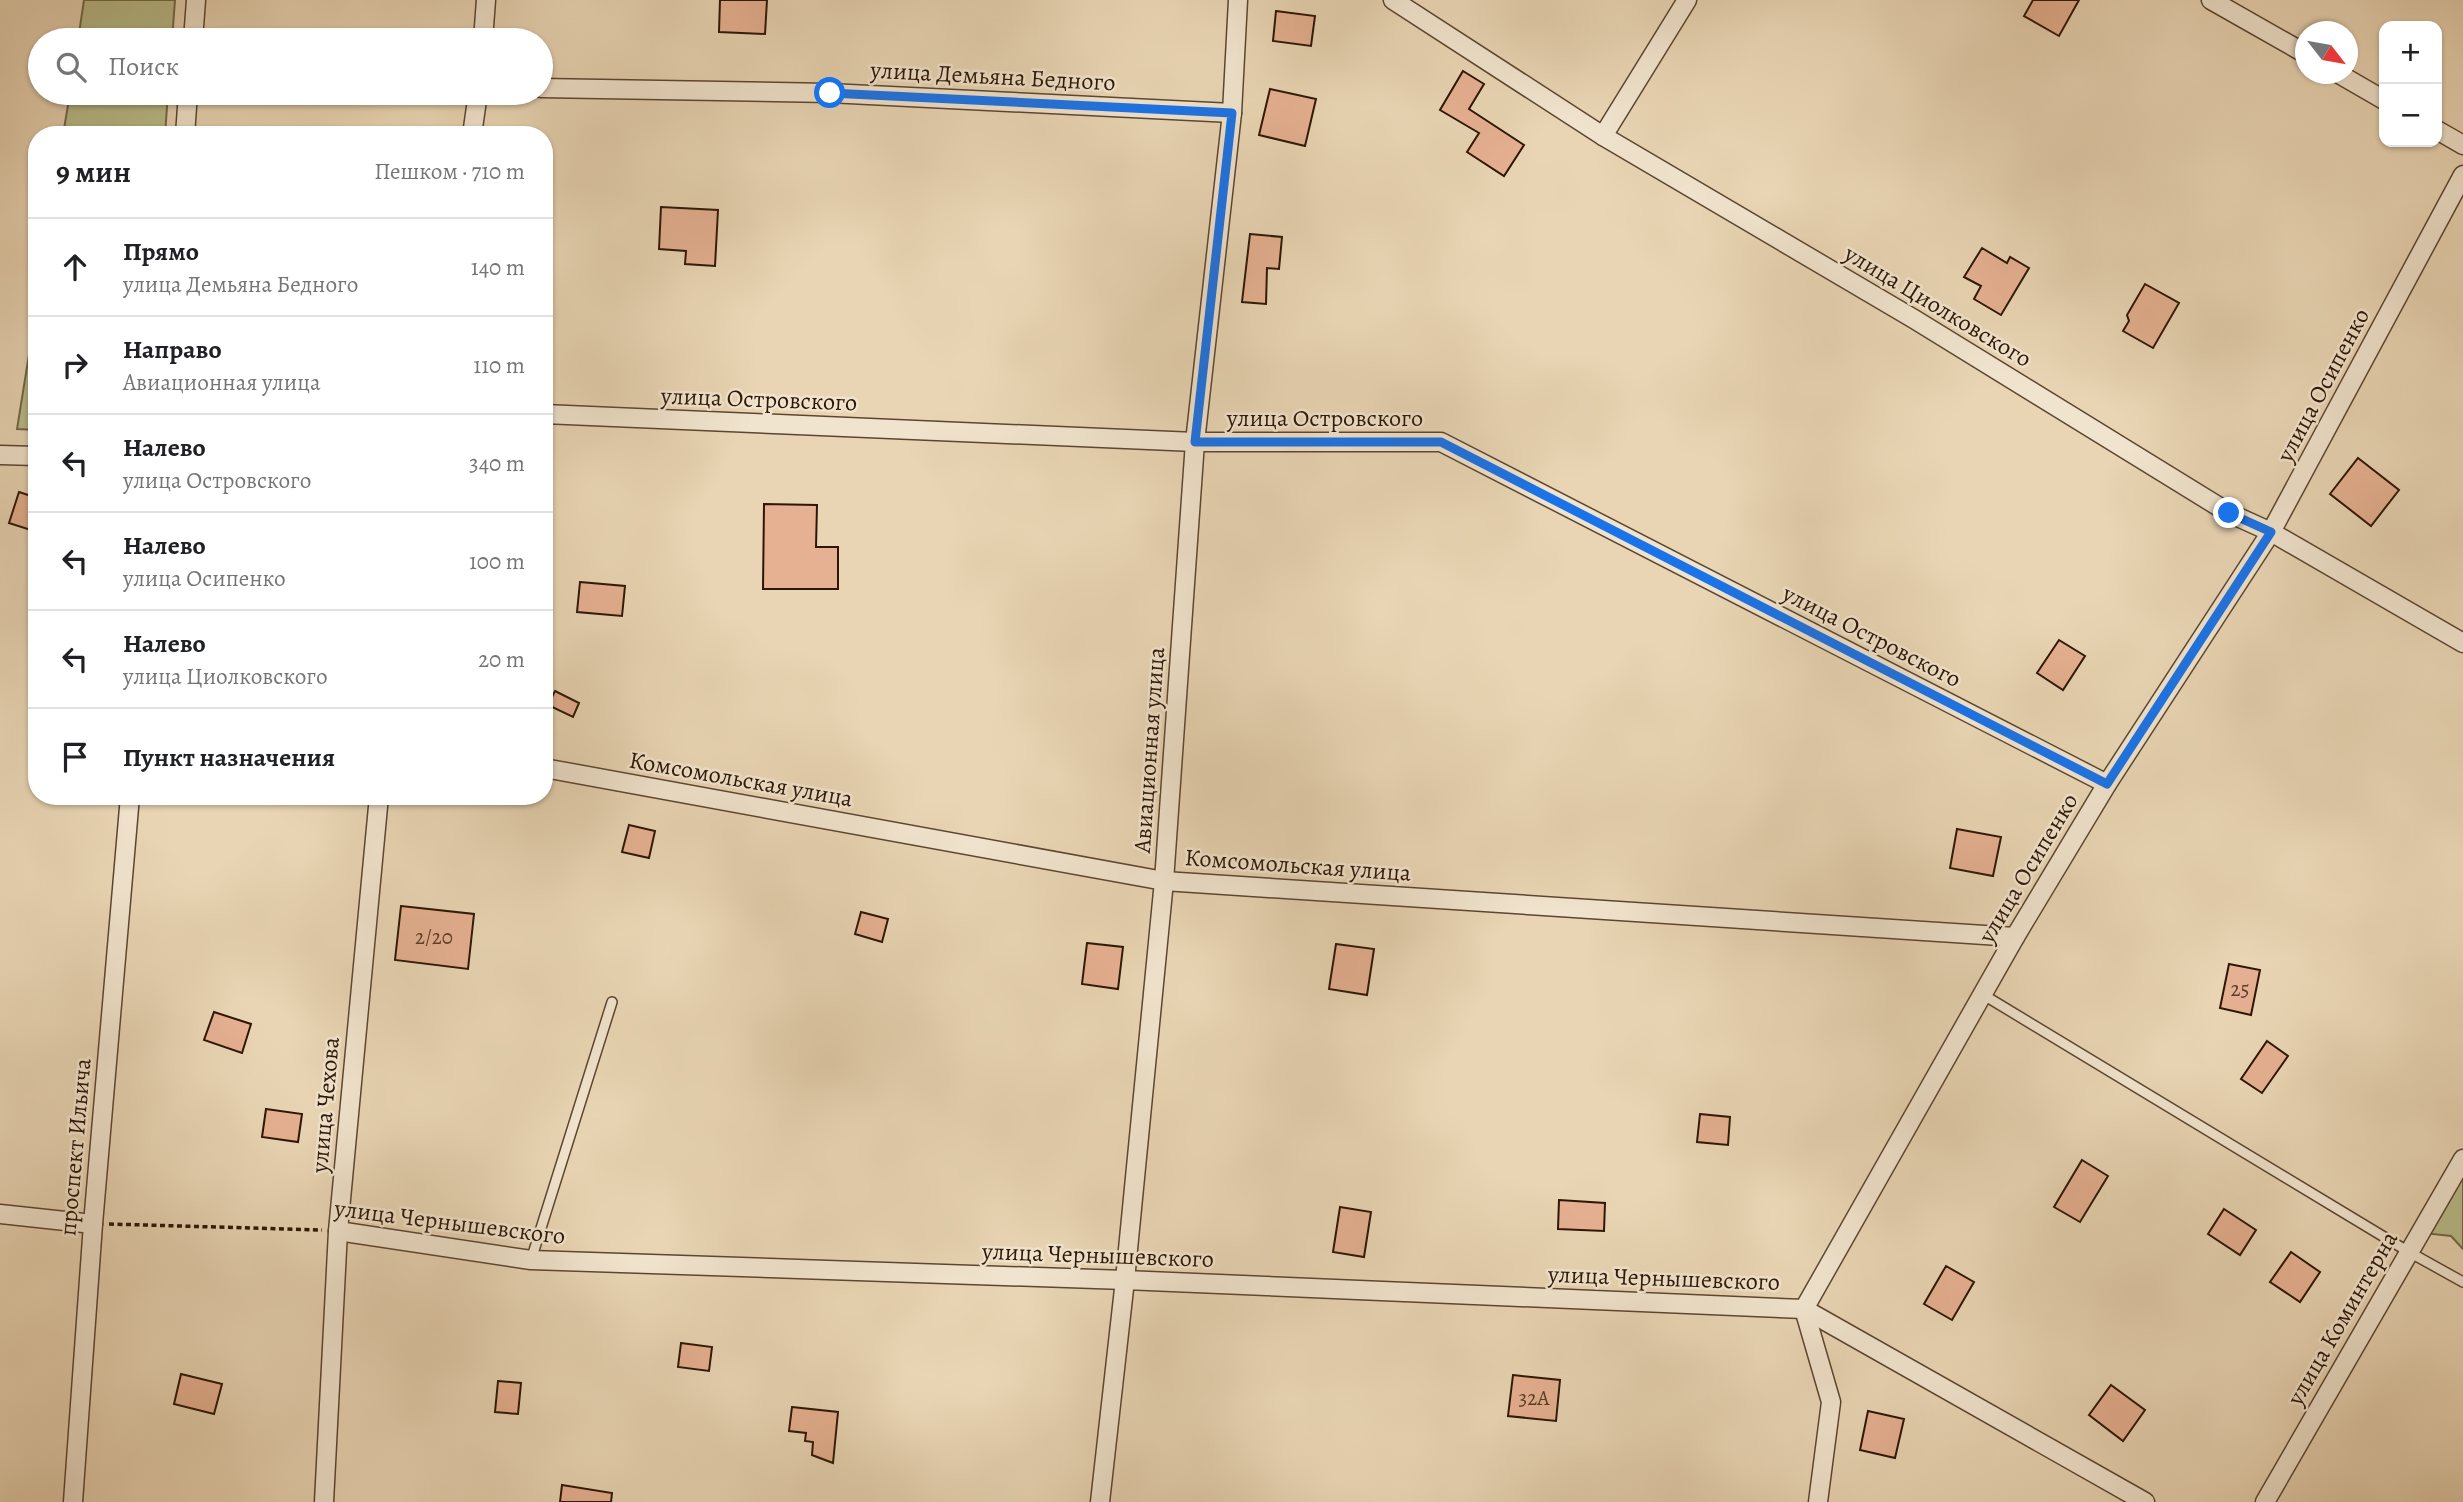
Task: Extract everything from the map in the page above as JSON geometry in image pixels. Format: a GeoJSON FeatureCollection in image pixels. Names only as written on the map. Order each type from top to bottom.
{"type":"FeatureCollection","features":[{"type":"Feature","properties":{"kind":"street"},"geometry":{"type":"LineString","coordinates":[[193,28],[196,0]]}},
{"type":"Feature","properties":{"kind":"street"},"geometry":{"type":"LineString","coordinates":[[484,28],[486,0]]}},
{"type":"Feature","properties":{"kind":"street","name":"Авиационная улица"},"geometry":{"type":"LineString","coordinates":[[1100,1502],[1125,1280],[1164,881],[1195,442],[1232,113],[1238,0]]}},
{"type":"Feature","properties":{"kind":"street","name":"улица Циолковского"},"geometry":{"type":"LineString","coordinates":[[1394,0],[1603,136],[1914,319],[2229,513],[2271,532],[2463,643]]}},
{"type":"Feature","properties":{"kind":"street"},"geometry":{"type":"LineString","coordinates":[[1603,136],[1688,0]]}},
{"type":"Feature","properties":{"kind":"street"},"geometry":{"type":"LineString","coordinates":[[2211,0],[2295,48]]}},
{"type":"Feature","properties":{"kind":"street"},"geometry":{"type":"LineString","coordinates":[[2356,84],[2379,97]]}},
{"type":"Feature","properties":{"kind":"street","name":"улица Демьяна Бедного"},"geometry":{"type":"LineString","coordinates":[[553,88],[830,93],[1232,113]]}},
{"type":"Feature","properties":{"kind":"street"},"geometry":{"type":"LineString","coordinates":[[186,126],[187,105]]}},
{"type":"Feature","properties":{"kind":"street"},"geometry":{"type":"LineString","coordinates":[[473,126],[476,105]]}},
{"type":"Feature","properties":{"kind":"street"},"geometry":{"type":"LineString","coordinates":[[2442,133],[2463,145]]}},
{"type":"Feature","properties":{"kind":"street","name":"улица Осипенко"},"geometry":{"type":"LineString","coordinates":[[1804,1309],[2015,937],[2107,784],[2271,532],[2463,176]]}},
{"type":"Feature","properties":{"kind":"street","name":"улица Островского"},"geometry":{"type":"LineString","coordinates":[[553,414],[1195,442],[1441,442],[2107,784]]}},
{"type":"Feature","properties":{"kind":"street"},"geometry":{"type":"LineString","coordinates":[[0,455],[28,456]]}},
{"type":"Feature","properties":{"kind":"street","name":"Комсомольская улица"},"geometry":{"type":"LineString","coordinates":[[553,770],[1164,881],[2015,937]]}},
{"type":"Feature","properties":{"kind":"street","name":"проспект Ильича"},"geometry":{"type":"LineString","coordinates":[[73,1502],[93,1224],[129,805]]}},
{"type":"Feature","properties":{"kind":"street","name":"улица Чехова"},"geometry":{"type":"LineString","coordinates":[[324,1502],[338,1231],[378,805]]}},
{"type":"Feature","properties":{"kind":"street","name":"улица Коминтерна"},"geometry":{"type":"LineString","coordinates":[[2265,1502],[2463,1159]]}},
{"type":"Feature","properties":{"kind":"street"},"geometry":{"type":"LineString","coordinates":[[0,1214],[93,1224]]}},
{"type":"Feature","properties":{"kind":"street","name":"улица Чернышевского"},"geometry":{"type":"LineString","coordinates":[[338,1231],[531,1260],[1125,1280],[1804,1309],[2145,1502]]}},
{"type":"Feature","properties":{"kind":"street"},"geometry":{"type":"LineString","coordinates":[[1804,1309],[1831,1402],[1818,1502]]}},
{"type":"Feature","properties":{"kind":"lane"},"geometry":{"type":"LineString","coordinates":[[1982,995],[2463,1282]]}},
{"type":"Feature","properties":{"kind":"lane"},"geometry":{"type":"LineString","coordinates":[[531,1260],[612,1002]]}},
{"type":"Feature","properties":{"kind":"path","name":"улица Чернышевского"},"geometry":{"type":"LineString","coordinates":[[93,1224],[338,1231]]}},
{"type":"Feature","properties":{"kind":"green space"},"geometry":{"type":"Polygon","coordinates":[[[84,0],[175,0],[173,28],[80,28],[84,0]]]}},
{"type":"Feature","properties":{"kind":"green space"},"geometry":{"type":"Polygon","coordinates":[[[68,105],[167,105],[166,126],[64,126],[68,105]]]}},
{"type":"Feature","properties":{"kind":"green space"},"geometry":{"type":"Polygon","coordinates":[[[28,361],[28,430],[17,429],[28,361]]]}},
{"type":"Feature","properties":{"kind":"green space"},"geometry":{"type":"Polygon","coordinates":[[[2463,1169],[2463,1249],[2451,1236],[2423,1233],[2463,1169]]]}},
{"type":"Feature","properties":{"kind":"building"},"geometry":{"type":"Polygon","coordinates":[[[720,0],[767,0],[765,34],[719,32],[720,0]]]}},
{"type":"Feature","properties":{"kind":"building"},"geometry":{"type":"Polygon","coordinates":[[[2033,0],[2079,0],[2059,36],[2024,16],[2033,0]]]}},
{"type":"Feature","properties":{"kind":"building"},"geometry":{"type":"Polygon","coordinates":[[[1276,11],[1315,16],[1311,46],[1273,41],[1276,11]]]}},
{"type":"Feature","properties":{"kind":"building"},"geometry":{"type":"Polygon","coordinates":[[[1463,71],[1484,84],[1469,109],[1524,145],[1504,176],[1467,152],[1479,133],[1440,110],[1463,71]]]}},
{"type":"Feature","properties":{"kind":"building"},"geometry":{"type":"Polygon","coordinates":[[[1270,89],[1316,99],[1305,146],[1259,135],[1270,89]]]}},
{"type":"Feature","properties":{"kind":"building"},"geometry":{"type":"Polygon","coordinates":[[[661,207],[718,210],[715,266],[685,264],[686,251],[659,249],[661,207]]]}},
{"type":"Feature","properties":{"kind":"building"},"geometry":{"type":"Polygon","coordinates":[[[1250,234],[1282,237],[1279,269],[1267,268],[1266,304],[1242,302],[1250,234]]]}},
{"type":"Feature","properties":{"kind":"building"},"geometry":{"type":"Polygon","coordinates":[[[1982,248],[2007,263],[2010,257],[2029,268],[2001,315],[1974,299],[1981,286],[1964,277],[1982,248]]]}},
{"type":"Feature","properties":{"kind":"building"},"geometry":{"type":"Polygon","coordinates":[[[2145,284],[2179,303],[2153,348],[2123,331],[2129,321],[2127,315],[2145,284]]]}},
{"type":"Feature","properties":{"kind":"building"},"geometry":{"type":"Polygon","coordinates":[[[2358,458],[2399,490],[2371,526],[2330,494],[2358,458]]]}},
{"type":"Feature","properties":{"kind":"building"},"geometry":{"type":"Polygon","coordinates":[[[19,492],[28,495],[28,529],[9,523],[19,492]]]}},
{"type":"Feature","properties":{"kind":"building"},"geometry":{"type":"Polygon","coordinates":[[[764,504],[817,505],[816,547],[838,547],[838,589],[763,589],[764,504]]]}},
{"type":"Feature","properties":{"kind":"building"},"geometry":{"type":"Polygon","coordinates":[[[580,582],[625,586],[622,616],[577,612],[580,582]]]}},
{"type":"Feature","properties":{"kind":"building"},"geometry":{"type":"Polygon","coordinates":[[[2059,640],[2085,656],[2063,690],[2037,673],[2059,640]]]}},
{"type":"Feature","properties":{"kind":"building"},"geometry":{"type":"Polygon","coordinates":[[[555,691],[579,703],[573,717],[553,707],[555,691]]]}},
{"type":"Feature","properties":{"kind":"building"},"geometry":{"type":"Polygon","coordinates":[[[629,825],[655,831],[649,858],[622,852],[629,825]]]}},
{"type":"Feature","properties":{"kind":"building"},"geometry":{"type":"Polygon","coordinates":[[[1957,829],[2001,837],[1993,876],[1950,868],[1957,829]]]}},
{"type":"Feature","properties":{"kind":"building"},"geometry":{"type":"Polygon","coordinates":[[[401,906],[474,914],[468,969],[395,960],[401,906]]]}},
{"type":"Feature","properties":{"kind":"building"},"geometry":{"type":"Polygon","coordinates":[[[861,912],[888,919],[882,942],[855,934],[861,912]]]}},
{"type":"Feature","properties":{"kind":"building"},"geometry":{"type":"Polygon","coordinates":[[[1087,943],[1123,947],[1118,989],[1082,984],[1087,943]]]}},
{"type":"Feature","properties":{"kind":"building"},"geometry":{"type":"Polygon","coordinates":[[[1336,944],[1374,949],[1367,995],[1329,989],[1336,944]]]}},
{"type":"Feature","properties":{"kind":"building"},"geometry":{"type":"Polygon","coordinates":[[[2229,964],[2260,970],[2251,1015],[2220,1008],[2229,964]]]}},
{"type":"Feature","properties":{"kind":"building"},"geometry":{"type":"Polygon","coordinates":[[[214,1012],[251,1024],[242,1053],[204,1040],[214,1012]]]}},
{"type":"Feature","properties":{"kind":"building"},"geometry":{"type":"Polygon","coordinates":[[[2267,1041],[2288,1056],[2262,1093],[2241,1079],[2267,1041]]]}},
{"type":"Feature","properties":{"kind":"building"},"geometry":{"type":"Polygon","coordinates":[[[266,1109],[302,1114],[298,1142],[262,1137],[266,1109]]]}},
{"type":"Feature","properties":{"kind":"building"},"geometry":{"type":"Polygon","coordinates":[[[1700,1114],[1730,1117],[1728,1145],[1697,1142],[1700,1114]]]}},
{"type":"Feature","properties":{"kind":"building"},"geometry":{"type":"Polygon","coordinates":[[[2082,1160],[2108,1176],[2080,1222],[2054,1207],[2082,1160]]]}},
{"type":"Feature","properties":{"kind":"building"},"geometry":{"type":"Polygon","coordinates":[[[1559,1200],[1605,1203],[1604,1231],[1558,1229],[1559,1200]]]}},
{"type":"Feature","properties":{"kind":"building"},"geometry":{"type":"Polygon","coordinates":[[[1340,1207],[1371,1212],[1364,1257],[1333,1252],[1340,1207]]]}},
{"type":"Feature","properties":{"kind":"building"},"geometry":{"type":"Polygon","coordinates":[[[2224,1209],[2256,1230],[2240,1255],[2208,1234],[2224,1209]]]}},
{"type":"Feature","properties":{"kind":"building"},"geometry":{"type":"Polygon","coordinates":[[[2291,1252],[2320,1272],[2300,1302],[2270,1282],[2291,1252]]]}},
{"type":"Feature","properties":{"kind":"building"},"geometry":{"type":"Polygon","coordinates":[[[1946,1266],[1974,1282],[1952,1320],[1924,1304],[1946,1266]]]}},
{"type":"Feature","properties":{"kind":"building"},"geometry":{"type":"Polygon","coordinates":[[[681,1343],[712,1347],[709,1371],[678,1367],[681,1343]]]}},
{"type":"Feature","properties":{"kind":"building"},"geometry":{"type":"Polygon","coordinates":[[[181,1374],[222,1384],[214,1414],[174,1404],[181,1374]]]}},
{"type":"Feature","properties":{"kind":"building"},"geometry":{"type":"Polygon","coordinates":[[[1513,1375],[1560,1380],[1556,1421],[1508,1416],[1513,1375]]]}},
{"type":"Feature","properties":{"kind":"building"},"geometry":{"type":"Polygon","coordinates":[[[498,1381],[521,1383],[518,1414],[495,1412],[498,1381]]]}},
{"type":"Feature","properties":{"kind":"building"},"geometry":{"type":"Polygon","coordinates":[[[2111,1385],[2145,1410],[2123,1441],[2089,1415],[2111,1385]]]}},
{"type":"Feature","properties":{"kind":"building"},"geometry":{"type":"Polygon","coordinates":[[[792,1407],[838,1412],[833,1463],[812,1455],[813,1442],[805,1441],[806,1433],[789,1431],[792,1407]]]}},
{"type":"Feature","properties":{"kind":"building"},"geometry":{"type":"Polygon","coordinates":[[[1868,1411],[1904,1419],[1895,1458],[1860,1450],[1868,1411]]]}},
{"type":"Feature","properties":{"kind":"building"},"geometry":{"type":"Polygon","coordinates":[[[562,1485],[612,1493],[611,1502],[560,1502],[562,1485]]]}},
{"type":"Feature","properties":{"kind":"route"},"geometry":{"type":"LineString","coordinates":[[830,93],[1232,113],[1195,442],[1441,442],[2107,784],[2271,532],[2229,513]]}}]}
